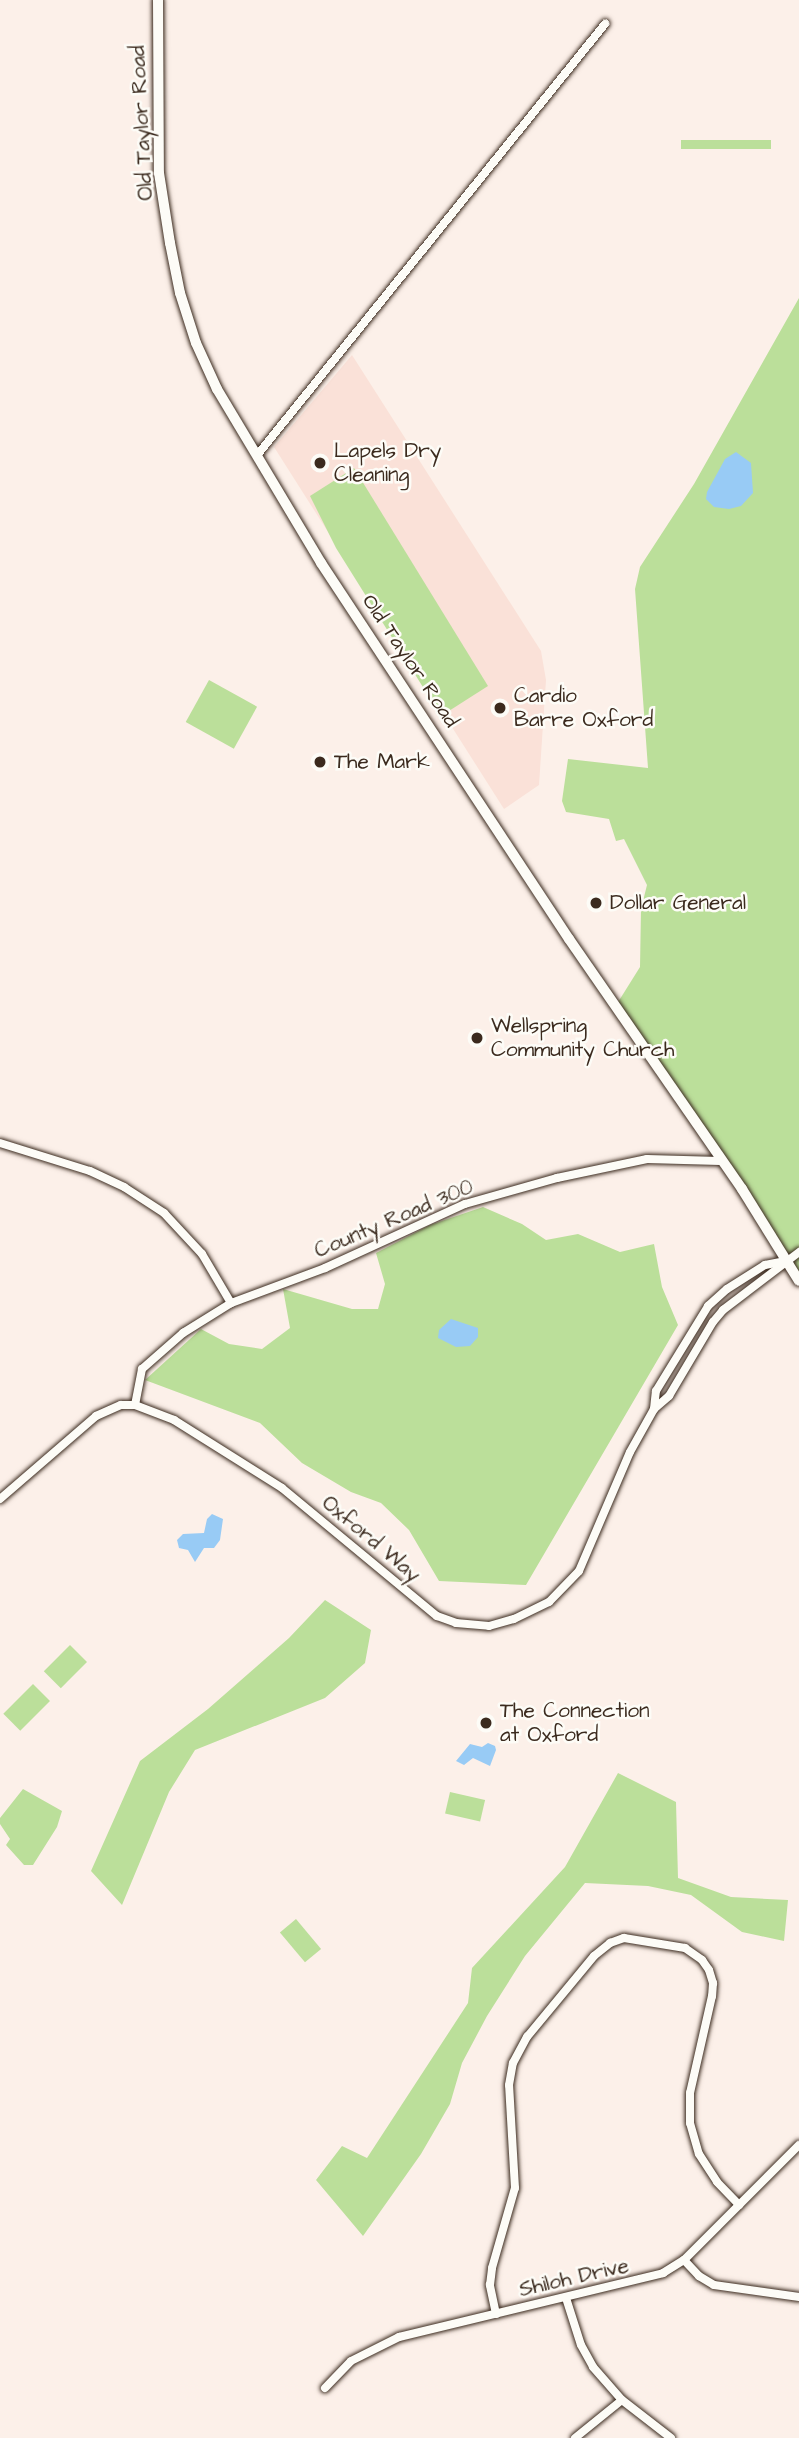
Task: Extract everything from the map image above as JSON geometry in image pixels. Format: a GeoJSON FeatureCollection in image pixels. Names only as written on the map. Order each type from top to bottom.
{"type":"FeatureCollection","features":[{"type":"Feature","properties":{"kind":"street","name":"Old Taylor Road"},"geometry":{"type":"LineString","coordinates":[[158,0],[159,173],[180,293],[196,343],[217,389],[321,563],[569,939],[789,1261],[799,1280]]}},
{"type":"Feature","properties":{"kind":"street"},"geometry":{"type":"LineString","coordinates":[[258,454],[605,24]]}},
{"type":"Feature","properties":{"kind":"street"},"geometry":{"type":"LineString","coordinates":[[0,1143],[90,1171],[124,1187],[164,1213],[202,1254],[231,1303]]}},
{"type":"Feature","properties":{"kind":"street","name":"County Road 300"},"geometry":{"type":"LineString","coordinates":[[135,1405],[137,1380],[142,1369],[183,1333],[231,1303],[325,1268],[465,1204],[557,1178],[647,1159],[720,1161]]}},
{"type":"Feature","properties":{"kind":"street"},"geometry":{"type":"LineString","coordinates":[[789,1261],[799,1252]]}},
{"type":"Feature","properties":{"kind":"street","name":"Oxford Way"},"geometry":{"type":"LineString","coordinates":[[654,1409],[656,1391],[708,1306],[727,1289],[765,1265],[789,1261]]}},
{"type":"Feature","properties":{"kind":"street","name":"Oxford Way"},"geometry":{"type":"LineString","coordinates":[[135,1405],[174,1420],[282,1488],[437,1616],[456,1623],[489,1626],[535,1611],[566,1586],[579,1571],[630,1452],[654,1409],[669,1396],[723,1310],[789,1261]]}},
{"type":"Feature","properties":{"kind":"street"},"geometry":{"type":"LineString","coordinates":[[0,1499],[96,1416],[121,1405],[135,1405]]}},
{"type":"Feature","properties":{"kind":"street"},"geometry":{"type":"LineString","coordinates":[[496,2314],[491,2285],[492,2269],[515,2189],[509,2085],[513,2063],[527,2037],[594,1956],[610,1943],[624,1938],[685,1948],[702,1960],[709,1970],[713,1983],[712,1996],[690,2093],[690,2123],[699,2154],[717,2182],[739,2205]]}},
{"type":"Feature","properties":{"kind":"street","name":"Shiloh Drive"},"geometry":{"type":"LineString","coordinates":[[325,2388],[351,2361],[399,2337],[640,2282],[663,2273],[684,2260],[799,2145]]}},
{"type":"Feature","properties":{"kind":"street"},"geometry":{"type":"LineString","coordinates":[[684,2260],[699,2276],[714,2286],[799,2297]]}},
{"type":"Feature","properties":{"kind":"street"},"geometry":{"type":"LineString","coordinates":[[566,2298],[581,2345],[593,2367],[622,2400],[671,2438]]}},
{"type":"Feature","properties":{"kind":"street"},"geometry":{"type":"LineString","coordinates":[[575,2438],[622,2400]]}},
{"type":"Feature","properties":{"kind":"shaded area"},"geometry":{"type":"Polygon","coordinates":[[[352,355],[541,651],[546,680],[539,785],[504,809],[274,447],[352,355]]]}},
{"type":"Feature","properties":{"kind":"green space"},"geometry":{"type":"Polygon","coordinates":[[[681,140],[771,140],[771,149],[681,149],[681,140]]]}},
{"type":"Feature","properties":{"kind":"green space"},"geometry":{"type":"Polygon","coordinates":[[[799,298],[799,1283],[615,1007],[640,967],[641,909],[647,885],[624,839],[616,841],[609,819],[566,812],[562,801],[568,759],[648,768],[635,589],[640,567],[694,484],[799,298]]]}},
{"type":"Feature","properties":{"kind":"green space"},"geometry":{"type":"Polygon","coordinates":[[[354,468],[488,686],[441,716],[336,548],[310,496],[354,468]]]}},
{"type":"Feature","properties":{"kind":"green space"},"geometry":{"type":"Polygon","coordinates":[[[209,680],[257,707],[234,749],[186,722],[209,680]]]}},
{"type":"Feature","properties":{"kind":"green space"},"geometry":{"type":"Polygon","coordinates":[[[483,1207],[522,1224],[546,1240],[578,1234],[620,1252],[654,1244],[662,1287],[678,1325],[526,1585],[439,1581],[409,1530],[381,1503],[351,1492],[302,1463],[260,1423],[145,1380],[201,1329],[229,1344],[262,1349],[290,1328],[283,1289],[352,1309],[378,1309],[385,1284],[376,1253],[430,1225],[483,1207]]]}},
{"type":"Feature","properties":{"kind":"green space"},"geometry":{"type":"Polygon","coordinates":[[[325,1600],[371,1630],[365,1663],[325,1698],[195,1750],[169,1792],[122,1905],[91,1871],[140,1761],[208,1709],[289,1638],[325,1600]]]}},
{"type":"Feature","properties":{"kind":"green space"},"geometry":{"type":"Polygon","coordinates":[[[70,1645],[87,1662],[61,1688],[44,1671],[70,1645]]]}},
{"type":"Feature","properties":{"kind":"green space"},"geometry":{"type":"Polygon","coordinates":[[[33,1684],[50,1701],[20,1731],[3,1714],[33,1684]]]}},
{"type":"Feature","properties":{"kind":"green space"},"geometry":{"type":"Polygon","coordinates":[[[618,1773],[676,1802],[678,1878],[731,1897],[788,1900],[784,1941],[742,1932],[691,1895],[648,1886],[585,1883],[525,1956],[487,2016],[462,2063],[450,2104],[421,2154],[363,2236],[316,2180],[342,2146],[367,2158],[468,2003],[472,1968],[565,1867],[618,1773]]]}},
{"type":"Feature","properties":{"kind":"green space"},"geometry":{"type":"Polygon","coordinates":[[[23,1789],[62,1811],[57,1827],[33,1865],[24,1865],[6,1845],[10,1839],[0,1824],[0,1818],[23,1789]]]}},
{"type":"Feature","properties":{"kind":"green space"},"geometry":{"type":"Polygon","coordinates":[[[450,1792],[485,1800],[480,1822],[445,1813],[450,1792]]]}},
{"type":"Feature","properties":{"kind":"green space"},"geometry":{"type":"Polygon","coordinates":[[[296,1919],[321,1949],[305,1962],[280,1932],[296,1919]]]}},
{"type":"Feature","properties":{"kind":"water"},"geometry":{"type":"Polygon","coordinates":[[[736,452],[751,463],[753,493],[741,506],[729,509],[714,507],[706,499],[707,492],[725,459],[736,452]]]}},
{"type":"Feature","properties":{"kind":"water"},"geometry":{"type":"Polygon","coordinates":[[[451,1319],[478,1328],[478,1337],[470,1346],[456,1347],[438,1338],[439,1330],[451,1319]]]}},
{"type":"Feature","properties":{"kind":"water"},"geometry":{"type":"Polygon","coordinates":[[[212,1514],[223,1519],[220,1540],[214,1548],[204,1548],[195,1562],[188,1550],[179,1548],[177,1540],[183,1534],[204,1533],[207,1519],[212,1514]]]}},
{"type":"Feature","properties":{"kind":"water"},"geometry":{"type":"Polygon","coordinates":[[[488,1743],[495,1746],[496,1750],[490,1766],[473,1758],[464,1765],[456,1761],[470,1744],[482,1747],[488,1743]]]}},
{"type":"Feature","properties":{"kind":"place","name":"Lapels Dry Cleaning"},"geometry":{"type":"Point","coordinates":[320,463]}},
{"type":"Feature","properties":{"kind":"place","name":"Cardio Barre Oxford"},"geometry":{"type":"Point","coordinates":[500,708]}},
{"type":"Feature","properties":{"kind":"place","name":"The Mark"},"geometry":{"type":"Point","coordinates":[320,762]}},
{"type":"Feature","properties":{"kind":"place","name":"Dollar General"},"geometry":{"type":"Point","coordinates":[596,903]}},
{"type":"Feature","properties":{"kind":"place","name":"Wellspring Community Church"},"geometry":{"type":"Point","coordinates":[477,1038]}},
{"type":"Feature","properties":{"kind":"place","name":"The Connection at Oxford"},"geometry":{"type":"Point","coordinates":[486,1723]}}]}
